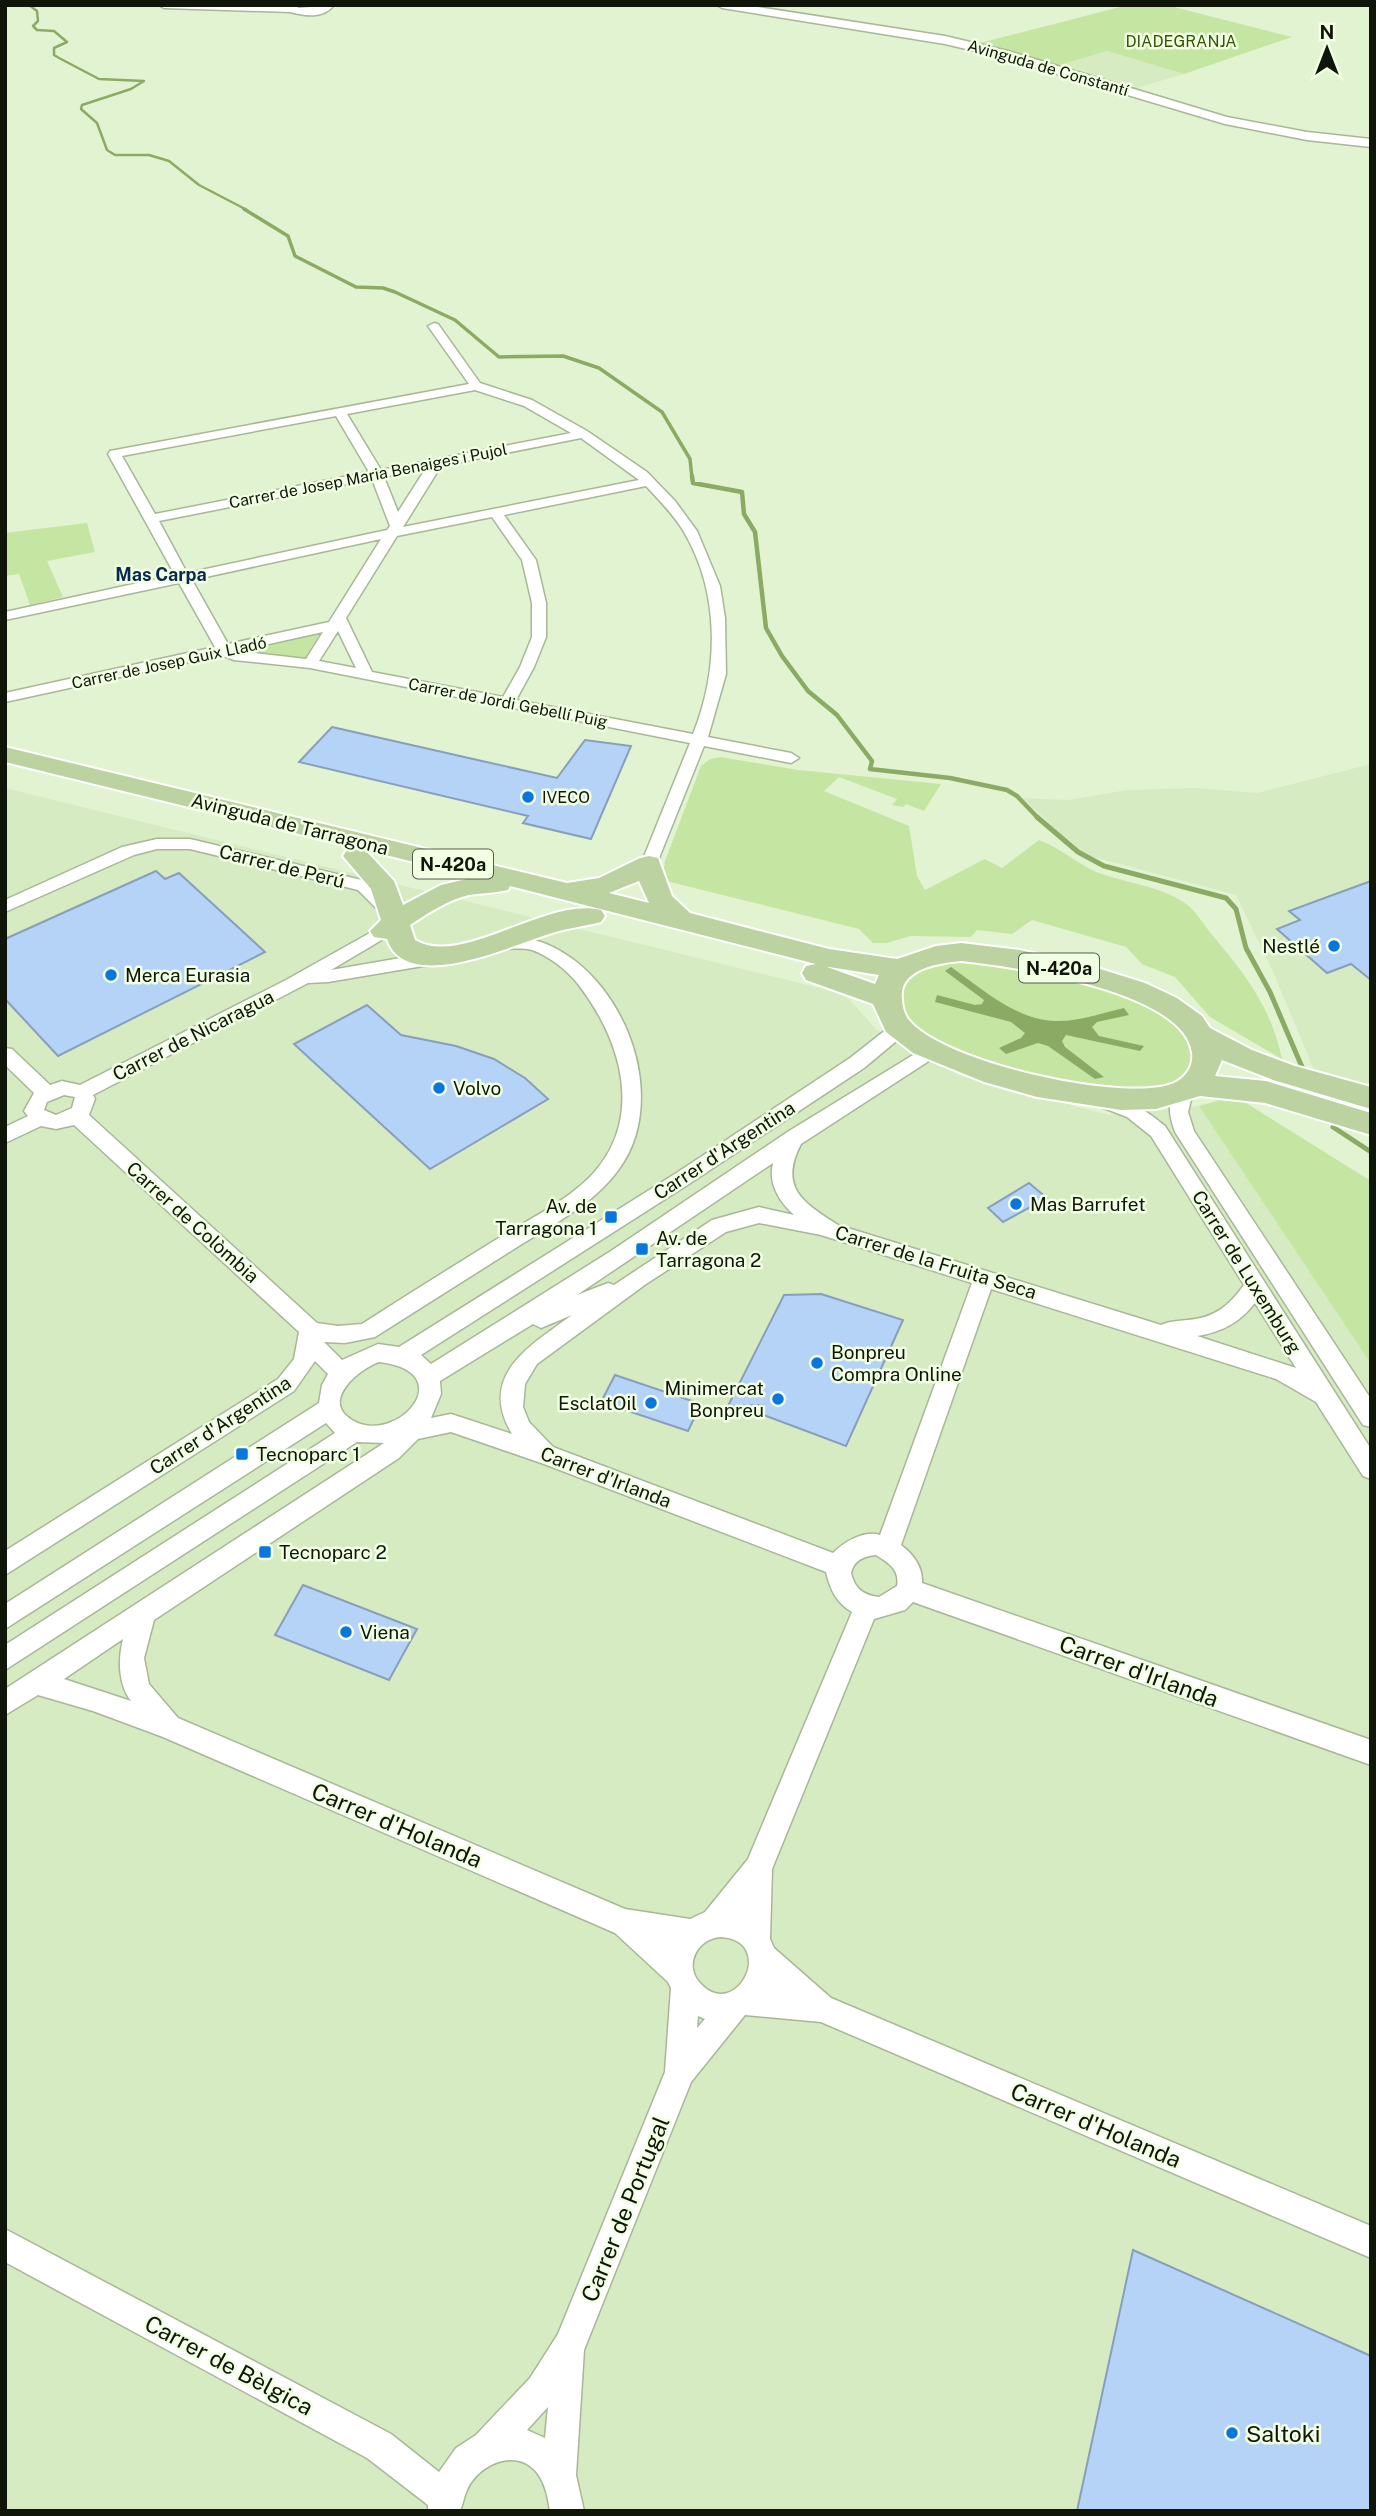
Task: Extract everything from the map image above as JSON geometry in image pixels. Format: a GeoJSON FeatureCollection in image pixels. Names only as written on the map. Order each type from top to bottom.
{"type":"FeatureCollection","features":[{"type":"Feature","properties":{"kind":"main road"},"geometry":{"type":"LineString","coordinates":[[164,5],[293,7],[312,12],[331,7]]}},
{"type":"Feature","properties":{"kind":"main road","name":"Avinguda de Constantí"},"geometry":{"type":"LineString","coordinates":[[722,5],[945,40],[1004,54],[1225,120],[1296,134],[1371,143]]}},
{"type":"Feature","properties":{"kind":"main road","name":"Avinguda de Tarragona"},"geometry":{"type":"LineString","coordinates":[[5,754],[829,958],[901,969]]}},
{"type":"Feature","properties":{"kind":"main road","name":"Avinguda de Tarragona"},"geometry":{"type":"LineString","coordinates":[[5,772],[356,856],[819,974],[886,998]]}},
{"type":"Feature","properties":{"kind":"main road","name":"N-420a"},"geometry":{"type":"LineString","coordinates":[[356,856],[384,887],[392,923],[403,944],[410,951],[424,956],[453,956],[541,926],[591,916]]}},
{"type":"Feature","properties":{"kind":"main road"},"geometry":{"type":"LineString","coordinates":[[563,891],[603,886],[630,876],[649,864],[654,891],[671,913],[681,920]]}},
{"type":"Feature","properties":{"kind":"main road","name":"N-420a"},"geometry":{"type":"LineString","coordinates":[[392,923],[425,901],[467,885],[497,884],[537,892],[563,891]]}},
{"type":"Feature","properties":{"kind":"main road","name":"N-420a"},"geometry":{"type":"LineString","coordinates":[[901,969],[929,956],[961,953],[1042,963],[1110,981],[1161,1001],[1194,1024],[1202,1036],[1226,1052],[1257,1066],[1371,1098]]}},
{"type":"Feature","properties":{"kind":"main road"},"geometry":{"type":"LineString","coordinates":[[901,969],[892,980],[886,998],[899,1029],[931,1050],[972,1067],[1049,1089],[1101,1099],[1149,1101],[1189,1089],[1266,1092],[1371,1124]]}},
{"type":"Feature","properties":{"kind":"main road"},"geometry":{"type":"LineString","coordinates":[[1189,1089],[1207,1064],[1208,1054],[1202,1036]]}},
{"type":"Feature","properties":{"kind":"street"},"geometry":{"type":"LineString","coordinates":[[435,326],[476,386]]}},
{"type":"Feature","properties":{"kind":"street"},"geometry":{"type":"LineString","coordinates":[[225,651],[181,578],[153,519],[114,454],[476,386],[528,403],[583,434],[648,482],[690,531],[713,586],[721,648],[715,695],[649,864]]}},
{"type":"Feature","properties":{"kind":"street"},"geometry":{"type":"LineString","coordinates":[[340,413],[377,474],[394,530]]}},
{"type":"Feature","properties":{"kind":"street","name":"Carrer de Josep Maria Benaiges i Pujol"},"geometry":{"type":"LineString","coordinates":[[153,519],[583,434]]}},
{"type":"Feature","properties":{"kind":"street"},"geometry":{"type":"LineString","coordinates":[[310,664],[436,463]]}},
{"type":"Feature","properties":{"kind":"street"},"geometry":{"type":"LineString","coordinates":[[5,616],[394,530],[648,482]]}},
{"type":"Feature","properties":{"kind":"street"},"geometry":{"type":"LineString","coordinates":[[495,512],[529,560],[539,603],[539,638],[507,703]]}},
{"type":"Feature","properties":{"kind":"street"},"geometry":{"type":"LineString","coordinates":[[335,621],[367,676]]}},
{"type":"Feature","properties":{"kind":"street","name":"Carrer de Josep Guix Lladó"},"geometry":{"type":"LineString","coordinates":[[5,698],[225,651],[335,621]]}},
{"type":"Feature","properties":{"kind":"street","name":"Carrer de Jordi Gebellí Puig"},"geometry":{"type":"LineString","coordinates":[[225,651],[234,656],[310,664],[507,703],[701,733],[791,758]]}},
{"type":"Feature","properties":{"kind":"street","name":"Carrer de Perú"},"geometry":{"type":"LineString","coordinates":[[5,907],[128,850],[157,844],[190,844],[364,886],[392,923]]}},
{"type":"Feature","properties":{"kind":"street","name":"Carrer de Nicaragua"},"geometry":{"type":"LineString","coordinates":[[82,1092],[305,977],[392,923]]}},
{"type":"Feature","properties":{"kind":"street"},"geometry":{"type":"LineString","coordinates":[[315,1335],[348,1336],[367,1331],[578,1199],[603,1177],[627,1139],[634,1105],[630,1067],[615,1025],[598,997],[559,958],[540,946],[518,942],[493,942]]}},
{"type":"Feature","properties":{"kind":"street","name":"Carrer de Nicaragua"},"geometry":{"type":"LineString","coordinates":[[305,977],[328,976],[453,956]]}},
{"type":"Feature","properties":{"kind":"street","name":"Carrer d'Argentina"},"geometry":{"type":"LineString","coordinates":[[404,1355],[685,1177],[857,1063],[899,1029]]}},
{"type":"Feature","properties":{"kind":"street","name":"Carrer d'Argentina"},"geometry":{"type":"LineString","coordinates":[[430,1383],[796,1136],[931,1050]]}},
{"type":"Feature","properties":{"kind":"street"},"geometry":{"type":"LineString","coordinates":[[5,1054],[46,1093]]}},
{"type":"Feature","properties":{"kind":"street"},"geometry":{"type":"LineString","coordinates":[[62,1088],[82,1092],[84,1106],[76,1115],[54,1123],[39,1118],[34,1111],[34,1105],[46,1093],[62,1088]]}},
{"type":"Feature","properties":{"kind":"street","name":"Carrer de Luxemburg"},"geometry":{"type":"LineString","coordinates":[[1189,1089],[1178,1112],[1185,1132],[1371,1418]]}},
{"type":"Feature","properties":{"kind":"street","name":"Carrer de Luxemburg"},"geometry":{"type":"LineString","coordinates":[[1101,1099],[1134,1112],[1158,1131],[1371,1469]]}},
{"type":"Feature","properties":{"kind":"street","name":"Carrer de Colòmbia"},"geometry":{"type":"LineString","coordinates":[[76,1115],[315,1335],[346,1367]]}},
{"type":"Feature","properties":{"kind":"street"},"geometry":{"type":"LineString","coordinates":[[5,1136],[39,1118]]}},
{"type":"Feature","properties":{"kind":"street","name":"Carrer de la Fruita Seca"},"geometry":{"type":"LineString","coordinates":[[796,1136],[783,1157],[782,1185],[800,1211],[831,1231],[985,1277],[1283,1373],[1326,1396]]}},
{"type":"Feature","properties":{"kind":"street","name":"Carrer d'Argentina"},"geometry":{"type":"LineString","coordinates":[[550,1455],[527,1438],[514,1421],[510,1389],[517,1373],[529,1358],[639,1278],[719,1226],[748,1216],[760,1215],[831,1231]]}},
{"type":"Feature","properties":{"kind":"street"},"geometry":{"type":"LineString","coordinates":[[888,1548],[985,1277]]}},
{"type":"Feature","properties":{"kind":"street","name":"Carrer d'Argentina"},"geometry":{"type":"LineString","coordinates":[[497,1337],[639,1278]]}},
{"type":"Feature","properties":{"kind":"street","name":"Carrer de la Fruita Seca"},"geometry":{"type":"LineString","coordinates":[[1156,1331],[1203,1328],[1227,1320],[1244,1303],[1255,1285]]}},
{"type":"Feature","properties":{"kind":"street","name":"Carrer d'Argentina"},"geometry":{"type":"LineString","coordinates":[[5,1564],[286,1385],[299,1373],[315,1335]]}},
{"type":"Feature","properties":{"kind":"street"},"geometry":{"type":"LineString","coordinates":[[378,1353],[404,1355],[424,1368],[451,1423],[406,1428],[370,1436],[354,1432],[335,1418],[330,1408],[329,1396],[346,1367],[378,1353]]}},
{"type":"Feature","properties":{"kind":"street"},"geometry":{"type":"LineString","coordinates":[[5,1703],[391,1451],[406,1428],[426,1409],[430,1383]]}},
{"type":"Feature","properties":{"kind":"street"},"geometry":{"type":"LineString","coordinates":[[5,1618],[330,1408]]}},
{"type":"Feature","properties":{"kind":"street","name":"Carrer d'Irlanda"},"geometry":{"type":"LineString","coordinates":[[451,1423],[550,1455],[839,1566]]}},
{"type":"Feature","properties":{"kind":"street"},"geometry":{"type":"LineString","coordinates":[[5,1659],[354,1432]]}},
{"type":"Feature","properties":{"kind":"street"},"geometry":{"type":"LineString","coordinates":[[875,1544],[888,1548],[898,1554],[908,1566],[908,1589],[892,1604],[880,1608],[855,1602],[844,1593],[838,1577],[839,1566],[851,1549],[875,1544]]}},
{"type":"Feature","properties":{"kind":"street","name":"Carrer d'Irlanda"},"geometry":{"type":"LineString","coordinates":[[908,1589],[1371,1753]]}},
{"type":"Feature","properties":{"kind":"street"},"geometry":{"type":"LineString","coordinates":[[758,1868],[759,1984],[739,2004],[719,2009],[706,2006],[694,1998],[682,1981],[681,1952],[758,1868],[867,1607]]}},
{"type":"Feature","properties":{"kind":"street","name":"Carrer d'Holanda"},"geometry":{"type":"LineString","coordinates":[[143,1614],[131,1658],[137,1689],[169,1727]]}},
{"type":"Feature","properties":{"kind":"street","name":"Carrer d'Holanda"},"geometry":{"type":"LineString","coordinates":[[36,1683],[93,1699],[169,1727],[625,1923],[704,1928]]}},
{"type":"Feature","properties":{"kind":"street","name":"Carrer d'Holanda"},"geometry":{"type":"LineString","coordinates":[[625,1923],[682,1981]]}},
{"type":"Feature","properties":{"kind":"street"},"geometry":{"type":"LineString","coordinates":[[704,1928],[738,1926],[759,1950]]}},
{"type":"Feature","properties":{"kind":"street","name":"Carrer d'Holanda"},"geometry":{"type":"LineString","coordinates":[[759,1950],[821,2008],[1371,2242]]}},
{"type":"Feature","properties":{"kind":"street","name":"Carrer de Portugal"},"geometry":{"type":"LineString","coordinates":[[680,2072],[682,1981]]}},
{"type":"Feature","properties":{"kind":"street","name":"Carrer d'Holanda"},"geometry":{"type":"LineString","coordinates":[[739,2004],[821,2008]]}},
{"type":"Feature","properties":{"kind":"street","name":"Carrer de Portugal"},"geometry":{"type":"LineString","coordinates":[[444,2504],[456,2474],[471,2456],[489,2445],[542,2390],[570,2345],[680,2072],[739,2004]]}},
{"type":"Feature","properties":{"kind":"street","name":"Carrer de Bèlgica"},"geometry":{"type":"LineString","coordinates":[[5,2245],[379,2446],[444,2504]]}},
{"type":"Feature","properties":{"kind":"street","name":"Carrer de Portugal"},"geometry":{"type":"LineString","coordinates":[[559,2475],[570,2345]]}},
{"type":"Feature","properties":{"kind":"street"},"geometry":{"type":"LineString","coordinates":[[489,2445],[508,2441],[528,2445],[546,2456],[559,2475],[566,2497],[566,2511]]}},
{"type":"Feature","properties":{"kind":"shaded area"},"geometry":{"type":"Polygon","coordinates":[[[1107,51],[1184,74],[1133,89],[1056,66],[1107,51]]]}},
{"type":"Feature","properties":{"kind":"shaded area"},"geometry":{"type":"Polygon","coordinates":[[[1371,764],[1371,1086],[1314,1070],[1274,974],[1236,895],[1082,854],[1023,798],[1068,800],[1127,790],[1196,788],[1257,793],[1371,764]]]}},
{"type":"Feature","properties":{"kind":"shaded area"},"geometry":{"type":"Polygon","coordinates":[[[5,788],[844,994],[877,1030],[961,1076],[1109,1115],[1199,1106],[1371,1364],[1371,2511],[5,2511],[5,788]]]}},
{"type":"Feature","properties":{"kind":"shaded area"},"geometry":{"type":"Polygon","coordinates":[[[951,967],[1000,1002],[1041,1019],[1072,1020],[1124,1008],[1129,1015],[1097,1022],[1092,1027],[1099,1036],[1144,1046],[1140,1051],[1066,1035],[1062,1041],[1065,1047],[1104,1077],[1095,1079],[1048,1046],[1038,1043],[1006,1054],[999,1048],[1021,1038],[1025,1033],[1011,1022],[935,1002],[937,995],[975,1005],[982,1004],[984,1000],[945,971],[951,967]]]}},
{"type":"Feature","properties":{"kind":"green space","name":"DIADEGRANJA"},"geometry":{"type":"Polygon","coordinates":[[[1128,5],[1166,5],[1292,37],[1184,74],[1107,51],[1056,66],[980,43],[1128,5]]]}},
{"type":"Feature","properties":{"kind":"green space"},"geometry":{"type":"Polygon","coordinates":[[[87,523],[95,552],[47,561],[63,597],[30,605],[19,574],[5,576],[5,533],[87,523]]]}},
{"type":"Feature","properties":{"kind":"green space"},"geometry":{"type":"Polygon","coordinates":[[[319,635],[305,658],[244,651],[319,635]]]}},
{"type":"Feature","properties":{"kind":"green space"},"geometry":{"type":"Polygon","coordinates":[[[720,757],[798,770],[941,784],[924,811],[906,804],[903,807],[892,805],[897,799],[839,777],[824,791],[909,826],[917,876],[925,890],[985,859],[1002,868],[1039,840],[1094,871],[1175,897],[1195,912],[1254,990],[1277,1039],[1282,1059],[1210,1017],[1175,977],[1142,964],[1126,947],[1032,920],[1012,934],[977,930],[971,937],[911,936],[886,943],[873,943],[859,929],[662,880],[665,861],[701,766],[710,759],[720,757]]]}},
{"type":"Feature","properties":{"kind":"green space"},"geometry":{"type":"Polygon","coordinates":[[[965,960],[1054,975],[1123,994],[1153,1007],[1176,1022],[1191,1040],[1193,1055],[1189,1071],[1168,1086],[1146,1090],[1117,1090],[1046,1079],[948,1048],[924,1035],[903,1016],[901,987],[910,973],[919,969],[938,963],[965,960]]]}},
{"type":"Feature","properties":{"kind":"green space"},"geometry":{"type":"Polygon","coordinates":[[[1235,1096],[1371,1181],[1371,1364],[1199,1106],[1235,1096]]]}},
{"type":"Feature","properties":{"kind":"building","name":"IVECO"},"geometry":{"type":"Polygon","coordinates":[[[332,727],[557,778],[585,740],[631,746],[591,839],[523,823],[528,816],[299,762],[332,727]]]}},
{"type":"Feature","properties":{"kind":"building","name":"Merca Eurasia"},"geometry":{"type":"Polygon","coordinates":[[[156,871],[165,879],[179,873],[265,952],[58,1056],[5,999],[5,939],[156,871]]]}},
{"type":"Feature","properties":{"kind":"building","name":"Nestlé"},"geometry":{"type":"Polygon","coordinates":[[[1371,881],[1371,980],[1351,964],[1327,973],[1277,929],[1300,920],[1289,911],[1371,881]]]}},
{"type":"Feature","properties":{"kind":"building","name":"Volvo"},"geometry":{"type":"Polygon","coordinates":[[[367,1005],[401,1035],[456,1046],[494,1059],[525,1078],[548,1099],[430,1169],[294,1044],[367,1005]]]}},
{"type":"Feature","properties":{"kind":"building","name":"Mas Barrufet"},"geometry":{"type":"Polygon","coordinates":[[[1029,1183],[1047,1198],[1003,1222],[988,1208],[1029,1183]]]}},
{"type":"Feature","properties":{"kind":"building","name":"Bonpreu Compra Online"},"geometry":{"type":"Polygon","coordinates":[[[821,1294],[903,1320],[846,1446],[761,1414],[763,1405],[728,1406],[784,1295],[821,1294]]]}},
{"type":"Feature","properties":{"kind":"building","name":"EsclatOil"},"geometry":{"type":"Polygon","coordinates":[[[615,1375],[701,1404],[688,1431],[601,1402],[615,1375]]]}},
{"type":"Feature","properties":{"kind":"building","name":"Viena"},"geometry":{"type":"Polygon","coordinates":[[[303,1585],[417,1629],[389,1680],[275,1635],[303,1585]]]}},
{"type":"Feature","properties":{"kind":"building","name":"Saltoki"},"geometry":{"type":"Polygon","coordinates":[[[1133,2250],[1371,2356],[1371,2511],[1077,2511],[1133,2250]]]}},
{"type":"Feature","properties":{"kind":"waterway"},"geometry":{"type":"LineString","coordinates":[[29,5],[37,11],[38,21],[33,26],[37,30],[54,31],[67,42],[54,48],[54,55],[99,79],[144,81],[131,89],[82,105],[81,109],[97,123],[107,150],[115,155],[149,155],[169,161],[199,185],[247,210]]}},
{"type":"Feature","properties":{"kind":"waterway"},"geometry":{"type":"LineString","coordinates":[[244,209],[288,236],[295,256],[356,287],[383,288],[455,320],[499,357],[563,356],[599,368],[662,412],[690,459],[692,478]]}},
{"type":"Feature","properties":{"kind":"waterway"},"geometry":{"type":"LineString","coordinates":[[692,476],[693,483],[742,492],[744,514],[755,532],[766,628],[782,656],[808,691],[837,715],[872,761],[870,769],[950,778],[1007,790],[1017,796],[1037,817]]}},
{"type":"Feature","properties":{"kind":"waterway"},"geometry":{"type":"LineString","coordinates":[[1037,817],[1078,852],[1104,866],[1226,898],[1236,909],[1246,948],[1270,992],[1302,1067]]}},
{"type":"Feature","properties":{"kind":"waterway"},"geometry":{"type":"LineString","coordinates":[[1333,1127],[1371,1152]]}},
{"type":"Feature","properties":{"kind":"place","name":"IVECO"},"geometry":{"type":"Point","coordinates":[528,797]}},
{"type":"Feature","properties":{"kind":"place","name":"Nestlé"},"geometry":{"type":"Point","coordinates":[1334,946]}},
{"type":"Feature","properties":{"kind":"place","name":"Merca Eurasia"},"geometry":{"type":"Point","coordinates":[111,975]}},
{"type":"Feature","properties":{"kind":"place","name":"Volvo"},"geometry":{"type":"Point","coordinates":[439,1088]}},
{"type":"Feature","properties":{"kind":"place","name":"Mas Barrufet"},"geometry":{"type":"Point","coordinates":[1016,1204]}},
{"type":"Feature","properties":{"kind":"place","name":"Av. de Tarragona 1"},"geometry":{"type":"Point","coordinates":[611,1217]}},
{"type":"Feature","properties":{"kind":"place","name":"Av. de Tarragona 2"},"geometry":{"type":"Point","coordinates":[642,1249]}},
{"type":"Feature","properties":{"kind":"place","name":"Bonpreu Compra Online"},"geometry":{"type":"Point","coordinates":[817,1363]}},
{"type":"Feature","properties":{"kind":"place","name":"Minimercat Bonpreu"},"geometry":{"type":"Point","coordinates":[778,1399]}},
{"type":"Feature","properties":{"kind":"place","name":"EsclatOil"},"geometry":{"type":"Point","coordinates":[651,1403]}},
{"type":"Feature","properties":{"kind":"place","name":"Tecnoparc 1"},"geometry":{"type":"Point","coordinates":[242,1454]}},
{"type":"Feature","properties":{"kind":"place","name":"Tecnoparc 2"},"geometry":{"type":"Point","coordinates":[265,1552]}},
{"type":"Feature","properties":{"kind":"place","name":"Viena"},"geometry":{"type":"Point","coordinates":[346,1632]}},
{"type":"Feature","properties":{"kind":"place","name":"Saltoki"},"geometry":{"type":"Point","coordinates":[1232,2433]}},
{"type":"Feature","properties":{"kind":"district","name":"Mas Carpa"},"geometry":{"type":"Point","coordinates":[161,574]}}]}
